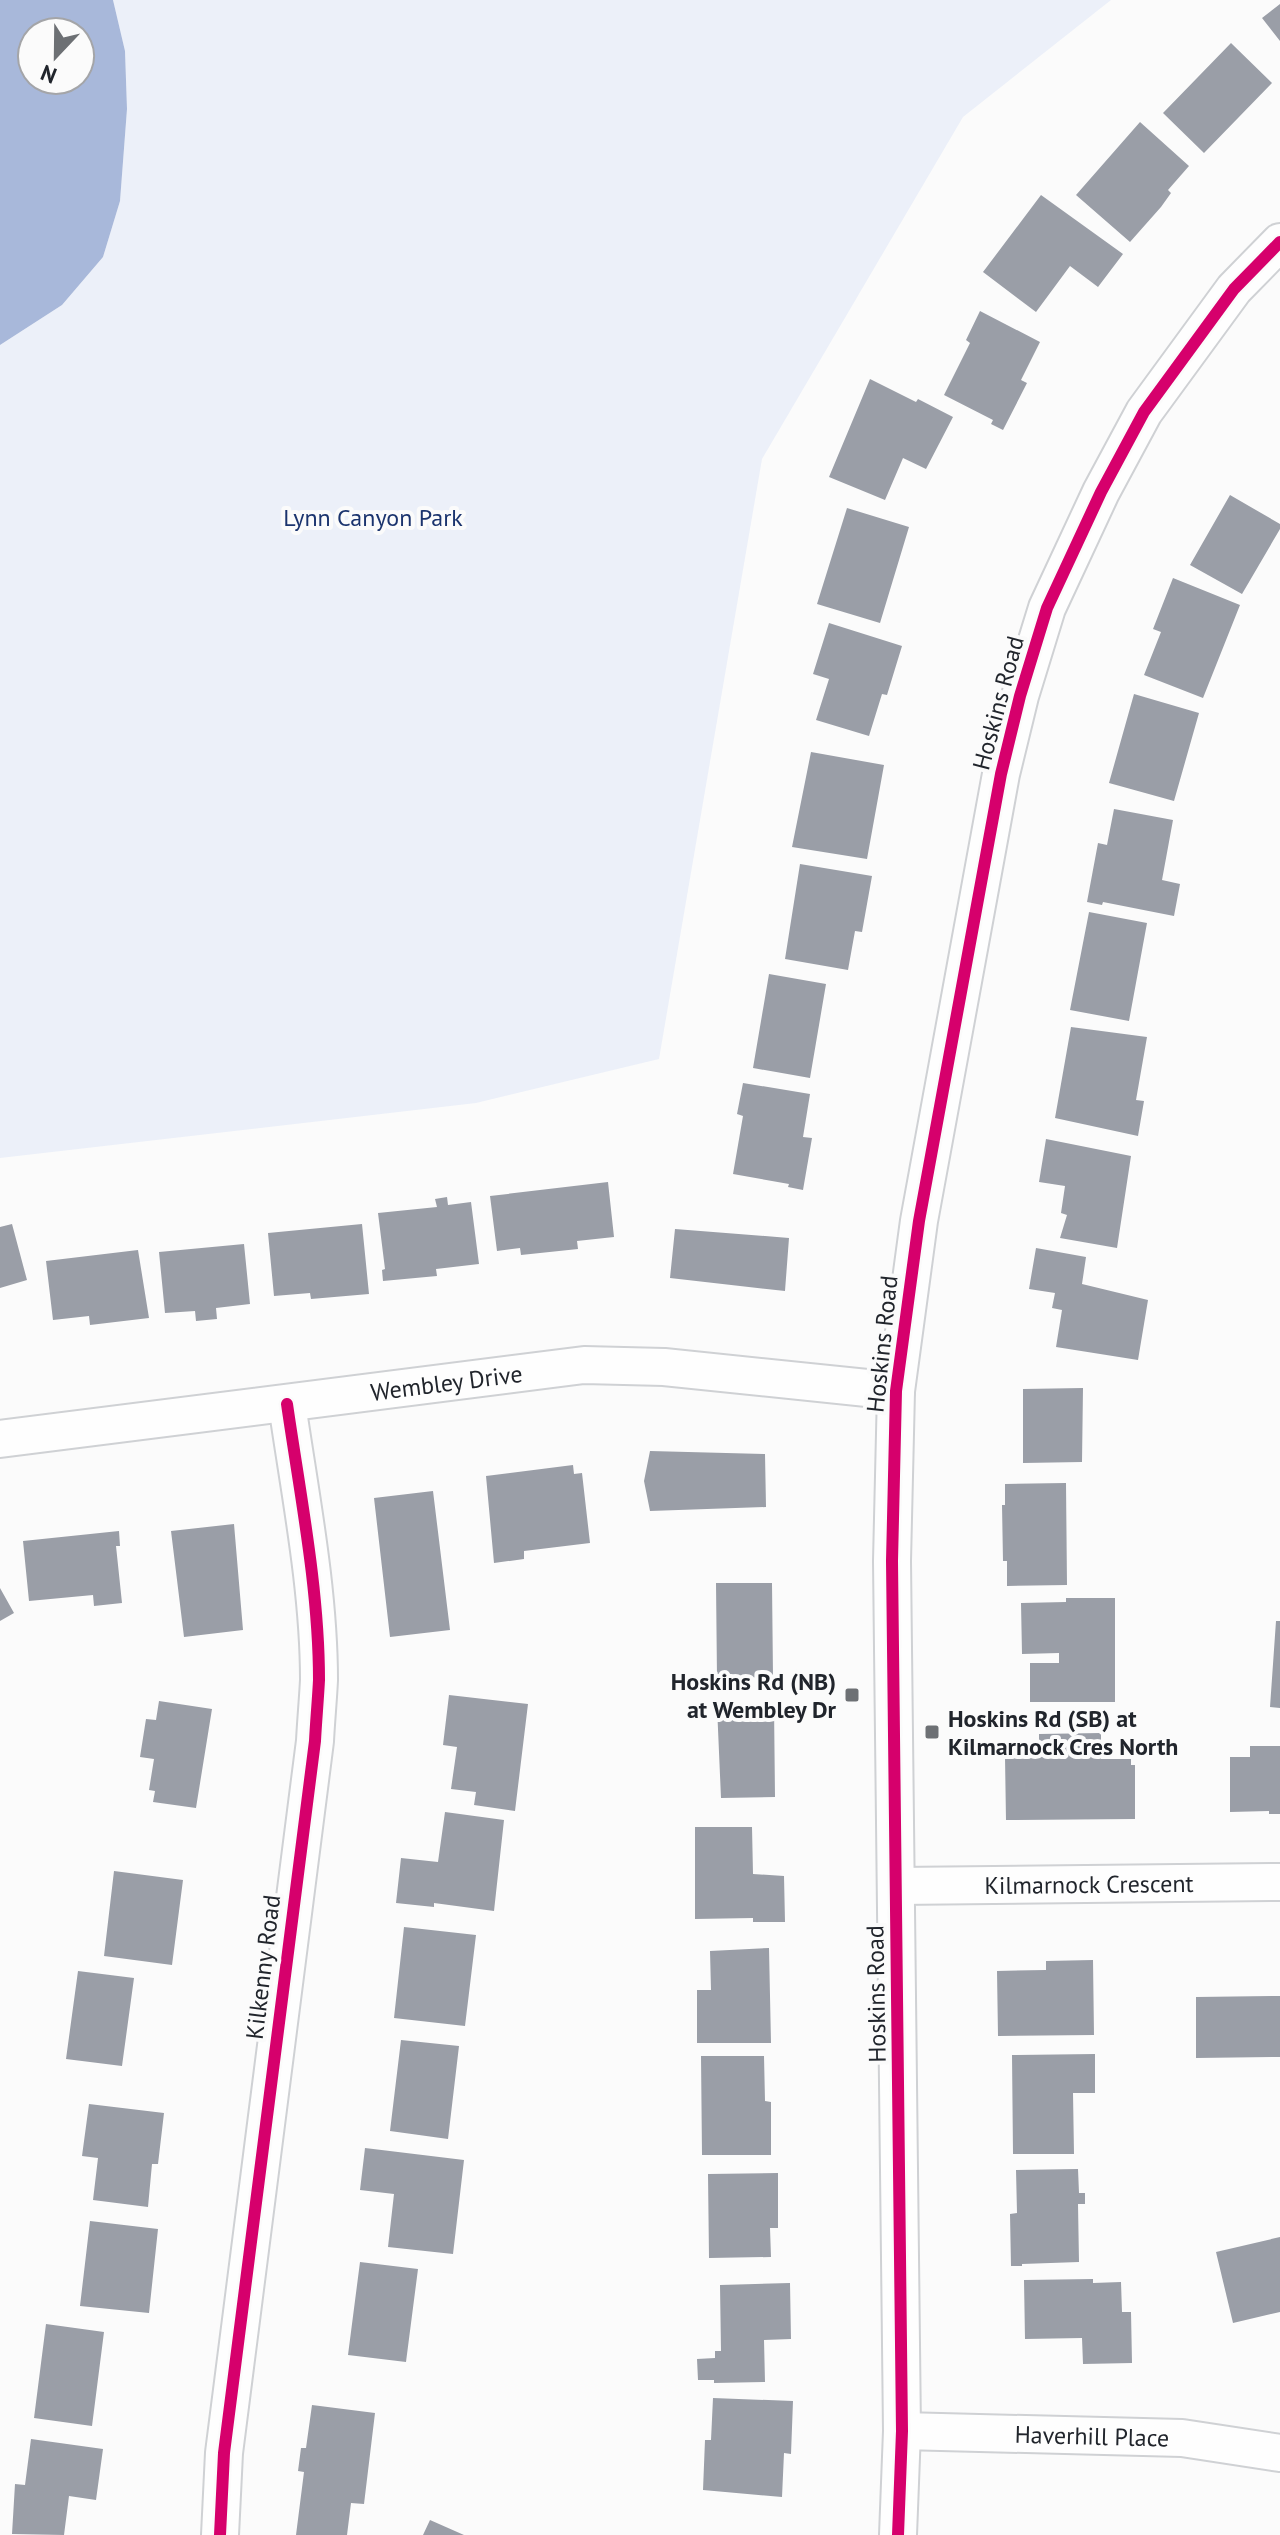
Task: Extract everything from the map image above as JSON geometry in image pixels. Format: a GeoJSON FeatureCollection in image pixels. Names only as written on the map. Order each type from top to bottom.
{"type":"FeatureCollection","features":[{"type":"Feature","properties":{"kind":"street","name":"Hoskins Road"},"geometry":{"type":"LineString","coordinates":[[898,2535],[902,2431],[892,1561],[896,1391],[922,1205],[998,789],[1020,696],[1047,608],[1101,492],[1144,412],[1234,289],[1280,242]]}},
{"type":"Feature","properties":{"kind":"street","name":"Wembley Drive"},"geometry":{"type":"LineString","coordinates":[[0,1439],[584,1365],[664,1367],[896,1391]]}},
{"type":"Feature","properties":{"kind":"street","name":"Kilkenny Road"},"geometry":{"type":"LineString","coordinates":[[220,2535],[224,2453],[315,1741],[319,1679],[305,1528],[287,1404]]}},
{"type":"Feature","properties":{"kind":"street","name":"Kilmarnock Crescent"},"geometry":{"type":"LineString","coordinates":[[897,1886],[1280,1882]]}},
{"type":"Feature","properties":{"kind":"street","name":"Haverhill Place"},"geometry":{"type":"LineString","coordinates":[[902,2431],[1182,2438],[1280,2453]]}},
{"type":"Feature","properties":{"kind":"green space","name":"Lynn Canyon Park"},"geometry":{"type":"Polygon","coordinates":[[[113,0],[1111,0],[963,117],[762,459],[659,1059],[476,1103],[0,1158],[0,345],[62,305],[103,257],[120,201],[127,109],[125,51],[113,0]]]}},
{"type":"Feature","properties":{"kind":"water"},"geometry":{"type":"Polygon","coordinates":[[[0,0],[113,0],[125,51],[127,109],[120,201],[103,257],[62,305],[0,345],[0,0]]]}},
{"type":"Feature","properties":{"kind":"building"},"geometry":{"type":"Polygon","coordinates":[[[1280,4],[1280,41],[1262,18],[1280,4]]]}},
{"type":"Feature","properties":{"kind":"building"},"geometry":{"type":"Polygon","coordinates":[[[1231,43],[1272,83],[1204,153],[1163,113],[1231,43]]]}},
{"type":"Feature","properties":{"kind":"building"},"geometry":{"type":"Polygon","coordinates":[[[1140,122],[1189,166],[1168,190],[1171,193],[1161,207],[1130,242],[1076,195],[1140,122]]]}},
{"type":"Feature","properties":{"kind":"building"},"geometry":{"type":"Polygon","coordinates":[[[1041,195],[1123,254],[1098,287],[1070,266],[1036,312],[983,272],[1041,195]]]}},
{"type":"Feature","properties":{"kind":"building"},"geometry":{"type":"Polygon","coordinates":[[[980,311],[1040,342],[1021,380],[1027,383],[1003,430],[991,424],[993,420],[944,395],[970,343],[966,340],[980,311]]]}},
{"type":"Feature","properties":{"kind":"building"},"geometry":{"type":"Polygon","coordinates":[[[870,379],[953,417],[926,469],[903,458],[885,500],[829,477],[870,379]]]}},
{"type":"Feature","properties":{"kind":"building"},"geometry":{"type":"Polygon","coordinates":[[[1230,495],[1280,524],[1242,594],[1190,565],[1230,495]]]}},
{"type":"Feature","properties":{"kind":"building"},"geometry":{"type":"Polygon","coordinates":[[[847,508],[909,527],[880,623],[817,604],[847,508]]]}},
{"type":"Feature","properties":{"kind":"building"},"geometry":{"type":"Polygon","coordinates":[[[1173,578],[1240,605],[1203,698],[1144,675],[1161,632],[1153,629],[1173,578]]]}},
{"type":"Feature","properties":{"kind":"building"},"geometry":{"type":"Polygon","coordinates":[[[829,623],[902,646],[887,695],[882,694],[869,736],[816,720],[829,679],[813,674],[829,623]]]}},
{"type":"Feature","properties":{"kind":"building"},"geometry":{"type":"Polygon","coordinates":[[[1134,694],[1199,713],[1174,801],[1109,783],[1134,694]]]}},
{"type":"Feature","properties":{"kind":"building"},"geometry":{"type":"Polygon","coordinates":[[[811,752],[884,765],[867,859],[792,847],[811,752]]]}},
{"type":"Feature","properties":{"kind":"building"},"geometry":{"type":"Polygon","coordinates":[[[1114,809],[1173,820],[1162,880],[1180,884],[1174,916],[1103,902],[1102,905],[1087,902],[1098,843],[1107,845],[1114,809]]]}},
{"type":"Feature","properties":{"kind":"building"},"geometry":{"type":"Polygon","coordinates":[[[800,864],[872,876],[862,932],[855,931],[848,970],[785,959],[800,864]]]}},
{"type":"Feature","properties":{"kind":"building"},"geometry":{"type":"Polygon","coordinates":[[[1089,912],[1147,923],[1129,1021],[1070,1010],[1089,912]]]}},
{"type":"Feature","properties":{"kind":"building"},"geometry":{"type":"Polygon","coordinates":[[[769,974],[826,984],[810,1078],[753,1068],[769,974]]]}},
{"type":"Feature","properties":{"kind":"building"},"geometry":{"type":"Polygon","coordinates":[[[1071,1027],[1147,1037],[1136,1100],[1144,1101],[1138,1136],[1055,1118],[1071,1027]]]}},
{"type":"Feature","properties":{"kind":"building"},"geometry":{"type":"Polygon","coordinates":[[[743,1083],[810,1094],[803,1137],[812,1138],[803,1190],[788,1187],[789,1184],[733,1174],[743,1116],[737,1114],[743,1083]]]}},
{"type":"Feature","properties":{"kind":"building"},"geometry":{"type":"Polygon","coordinates":[[[1046,1139],[1131,1156],[1117,1248],[1060,1238],[1067,1215],[1061,1213],[1065,1186],[1039,1182],[1046,1139]]]}},
{"type":"Feature","properties":{"kind":"building"},"geometry":{"type":"Polygon","coordinates":[[[608,1182],[614,1237],[577,1241],[578,1249],[521,1255],[520,1248],[497,1251],[490,1196],[608,1182]]]}},
{"type":"Feature","properties":{"kind":"building"},"geometry":{"type":"Polygon","coordinates":[[[447,1197],[448,1205],[471,1202],[479,1264],[436,1269],[437,1276],[383,1281],[382,1270],[385,1269],[378,1213],[437,1207],[435,1199],[447,1197]]]}},
{"type":"Feature","properties":{"kind":"building"},"geometry":{"type":"Polygon","coordinates":[[[12,1224],[27,1280],[0,1288],[0,1227],[12,1224]]]}},
{"type":"Feature","properties":{"kind":"building"},"geometry":{"type":"Polygon","coordinates":[[[362,1224],[369,1294],[311,1299],[310,1293],[274,1296],[268,1233],[362,1224]]]}},
{"type":"Feature","properties":{"kind":"building"},"geometry":{"type":"Polygon","coordinates":[[[675,1229],[789,1238],[785,1291],[670,1278],[675,1229]]]}},
{"type":"Feature","properties":{"kind":"building"},"geometry":{"type":"Polygon","coordinates":[[[244,1244],[250,1304],[216,1308],[217,1319],[196,1321],[195,1311],[165,1313],[159,1252],[244,1244]]]}},
{"type":"Feature","properties":{"kind":"building"},"geometry":{"type":"Polygon","coordinates":[[[1036,1248],[1086,1257],[1082,1284],[1148,1300],[1138,1360],[1056,1347],[1062,1310],[1052,1308],[1055,1293],[1029,1289],[1036,1248]]]}},
{"type":"Feature","properties":{"kind":"building"},"geometry":{"type":"Polygon","coordinates":[[[138,1250],[149,1318],[90,1325],[89,1316],[53,1320],[46,1261],[138,1250]]]}},
{"type":"Feature","properties":{"kind":"building"},"geometry":{"type":"Polygon","coordinates":[[[1083,1388],[1082,1462],[1023,1463],[1023,1389],[1083,1388]]]}},
{"type":"Feature","properties":{"kind":"building"},"geometry":{"type":"Polygon","coordinates":[[[650,1451],[765,1454],[766,1507],[650,1511],[644,1481],[650,1451]]]}},
{"type":"Feature","properties":{"kind":"building"},"geometry":{"type":"Polygon","coordinates":[[[573,1465],[574,1474],[582,1473],[590,1543],[524,1551],[524,1559],[494,1563],[486,1476],[573,1465]]]}},
{"type":"Feature","properties":{"kind":"building"},"geometry":{"type":"Polygon","coordinates":[[[1066,1483],[1067,1585],[1007,1586],[1007,1561],[1003,1561],[1002,1505],[1005,1505],[1005,1484],[1066,1483]]]}},
{"type":"Feature","properties":{"kind":"building"},"geometry":{"type":"Polygon","coordinates":[[[433,1491],[450,1630],[390,1637],[374,1498],[433,1491]]]}},
{"type":"Feature","properties":{"kind":"building"},"geometry":{"type":"Polygon","coordinates":[[[234,1524],[243,1630],[184,1637],[171,1531],[234,1524]]]}},
{"type":"Feature","properties":{"kind":"building"},"geometry":{"type":"Polygon","coordinates":[[[119,1531],[120,1546],[116,1546],[122,1603],[94,1606],[93,1595],[29,1601],[23,1541],[119,1531]]]}},
{"type":"Feature","properties":{"kind":"building"},"geometry":{"type":"Polygon","coordinates":[[[716,1583],[772,1583],[773,1677],[717,1678],[716,1583]]]}},
{"type":"Feature","properties":{"kind":"building"},"geometry":{"type":"Polygon","coordinates":[[[0,1588],[14,1613],[0,1621],[0,1588]]]}},
{"type":"Feature","properties":{"kind":"building"},"geometry":{"type":"Polygon","coordinates":[[[1066,1598],[1115,1598],[1115,1702],[1030,1702],[1030,1663],[1059,1663],[1059,1653],[1022,1654],[1021,1603],[1066,1602],[1066,1598]]]}},
{"type":"Feature","properties":{"kind":"building"},"geometry":{"type":"Polygon","coordinates":[[[1276,1621],[1280,1621],[1280,1708],[1270,1707],[1276,1621]]]}},
{"type":"Feature","properties":{"kind":"building"},"geometry":{"type":"Polygon","coordinates":[[[449,1695],[528,1704],[515,1811],[474,1805],[476,1792],[451,1789],[457,1747],[443,1745],[449,1695]]]}},
{"type":"Feature","properties":{"kind":"building"},"geometry":{"type":"Polygon","coordinates":[[[159,1701],[212,1709],[196,1808],[153,1802],[155,1791],[149,1790],[154,1759],[140,1757],[146,1719],[156,1720],[159,1701]]]}},
{"type":"Feature","properties":{"kind":"building"},"geometry":{"type":"Polygon","coordinates":[[[746,1703],[774,1705],[775,1797],[721,1798],[717,1706],[746,1703]]]}},
{"type":"Feature","properties":{"kind":"building"},"geometry":{"type":"Polygon","coordinates":[[[1101,1733],[1101,1759],[1131,1759],[1131,1765],[1135,1765],[1135,1819],[1006,1820],[1005,1757],[1039,1757],[1039,1734],[1101,1733]]]}},
{"type":"Feature","properties":{"kind":"building"},"geometry":{"type":"Polygon","coordinates":[[[1250,1746],[1280,1746],[1280,1814],[1269,1814],[1269,1811],[1230,1812],[1230,1757],[1250,1757],[1250,1746]]]}},
{"type":"Feature","properties":{"kind":"building"},"geometry":{"type":"Polygon","coordinates":[[[445,1812],[504,1820],[494,1911],[434,1903],[434,1907],[396,1903],[401,1858],[438,1862],[445,1812]]]}},
{"type":"Feature","properties":{"kind":"building"},"geometry":{"type":"Polygon","coordinates":[[[695,1827],[752,1827],[753,1874],[784,1876],[785,1922],[753,1922],[753,1918],[695,1919],[695,1827]]]}},
{"type":"Feature","properties":{"kind":"building"},"geometry":{"type":"Polygon","coordinates":[[[114,1871],[183,1880],[172,1965],[104,1956],[114,1871]]]}},
{"type":"Feature","properties":{"kind":"building"},"geometry":{"type":"Polygon","coordinates":[[[404,1927],[476,1935],[465,2026],[394,2018],[404,1927]]]}},
{"type":"Feature","properties":{"kind":"building"},"geometry":{"type":"Polygon","coordinates":[[[769,1948],[771,2043],[697,2043],[697,1990],[711,1990],[710,1951],[769,1948]]]}},
{"type":"Feature","properties":{"kind":"building"},"geometry":{"type":"Polygon","coordinates":[[[1093,1960],[1094,2035],[998,2036],[997,1971],[1046,1970],[1046,1961],[1093,1960]]]}},
{"type":"Feature","properties":{"kind":"building"},"geometry":{"type":"Polygon","coordinates":[[[78,1971],[134,1978],[122,2066],[66,2059],[78,1971]]]}},
{"type":"Feature","properties":{"kind":"building"},"geometry":{"type":"Polygon","coordinates":[[[1280,1996],[1280,2057],[1196,2058],[1196,1997],[1280,1996]]]}},
{"type":"Feature","properties":{"kind":"building"},"geometry":{"type":"Polygon","coordinates":[[[401,2040],[459,2046],[448,2139],[390,2131],[401,2040]]]}},
{"type":"Feature","properties":{"kind":"building"},"geometry":{"type":"Polygon","coordinates":[[[1095,2054],[1095,2093],[1073,2093],[1074,2154],[1013,2154],[1012,2055],[1095,2054]]]}},
{"type":"Feature","properties":{"kind":"building"},"geometry":{"type":"Polygon","coordinates":[[[701,2056],[764,2056],[765,2101],[771,2102],[771,2155],[702,2155],[701,2056]]]}},
{"type":"Feature","properties":{"kind":"building"},"geometry":{"type":"Polygon","coordinates":[[[89,2104],[164,2113],[158,2164],[152,2164],[148,2207],[93,2200],[98,2158],[82,2156],[89,2104]]]}},
{"type":"Feature","properties":{"kind":"building"},"geometry":{"type":"Polygon","coordinates":[[[365,2148],[464,2160],[453,2254],[388,2247],[394,2194],[360,2190],[365,2148]]]}},
{"type":"Feature","properties":{"kind":"building"},"geometry":{"type":"Polygon","coordinates":[[[1078,2169],[1079,2193],[1085,2193],[1085,2204],[1078,2204],[1079,2262],[1011,2266],[1010,2214],[1017,2213],[1016,2170],[1078,2169]]]}},
{"type":"Feature","properties":{"kind":"building"},"geometry":{"type":"Polygon","coordinates":[[[778,2173],[778,2228],[770,2228],[771,2257],[709,2258],[708,2174],[778,2173]]]}},
{"type":"Feature","properties":{"kind":"building"},"geometry":{"type":"Polygon","coordinates":[[[90,2221],[158,2229],[149,2313],[80,2306],[90,2221]]]}},
{"type":"Feature","properties":{"kind":"building"},"geometry":{"type":"Polygon","coordinates":[[[1280,2237],[1280,2312],[1233,2323],[1216,2252],[1280,2237]]]}},
{"type":"Feature","properties":{"kind":"building"},"geometry":{"type":"Polygon","coordinates":[[[360,2262],[418,2269],[406,2362],[348,2355],[360,2262]]]}},
{"type":"Feature","properties":{"kind":"building"},"geometry":{"type":"Polygon","coordinates":[[[1093,2279],[1093,2283],[1121,2282],[1122,2312],[1131,2312],[1132,2363],[1083,2364],[1082,2338],[1025,2339],[1024,2280],[1093,2279]]]}},
{"type":"Feature","properties":{"kind":"building"},"geometry":{"type":"Polygon","coordinates":[[[790,2283],[791,2339],[764,2340],[765,2382],[714,2383],[714,2380],[698,2380],[697,2359],[715,2358],[715,2351],[721,2351],[720,2285],[790,2283]]]}},
{"type":"Feature","properties":{"kind":"building"},"geometry":{"type":"Polygon","coordinates":[[[46,2324],[104,2332],[92,2426],[34,2418],[46,2324]]]}},
{"type":"Feature","properties":{"kind":"building"},"geometry":{"type":"Polygon","coordinates":[[[713,2398],[793,2401],[791,2454],[784,2453],[782,2497],[703,2490],[705,2440],[711,2440],[713,2398]]]}},
{"type":"Feature","properties":{"kind":"building"},"geometry":{"type":"Polygon","coordinates":[[[312,2405],[375,2413],[364,2504],[351,2503],[347,2535],[296,2535],[304,2472],[298,2471],[301,2448],[306,2448],[312,2405]]]}},
{"type":"Feature","properties":{"kind":"building"},"geometry":{"type":"Polygon","coordinates":[[[31,2439],[103,2449],[96,2500],[69,2496],[64,2535],[12,2534],[15,2484],[25,2485],[31,2439]]]}},
{"type":"Feature","properties":{"kind":"building"},"geometry":{"type":"Polygon","coordinates":[[[430,2520],[464,2535],[423,2535],[430,2520]]]}},
{"type":"Feature","properties":{"kind":"cycle path"},"geometry":{"type":"LineString","coordinates":[[898,2535],[902,2431],[892,1561],[896,1391],[919,1221],[1001,774],[1020,696],[1047,608],[1101,492],[1144,412],[1234,289],[1280,242]]}},
{"type":"Feature","properties":{"kind":"cycle path"},"geometry":{"type":"LineString","coordinates":[[220,2535],[224,2453],[315,1741],[319,1688],[312,1576],[287,1404]]}},
{"type":"Feature","properties":{"kind":"place","name":"Hoskins Rd (NB) at Wembley Dr"},"geometry":{"type":"Point","coordinates":[852,1695]}},
{"type":"Feature","properties":{"kind":"place","name":"Hoskins Rd (SB) at Kilmarnock Cres North"},"geometry":{"type":"Point","coordinates":[932,1732]}}]}
